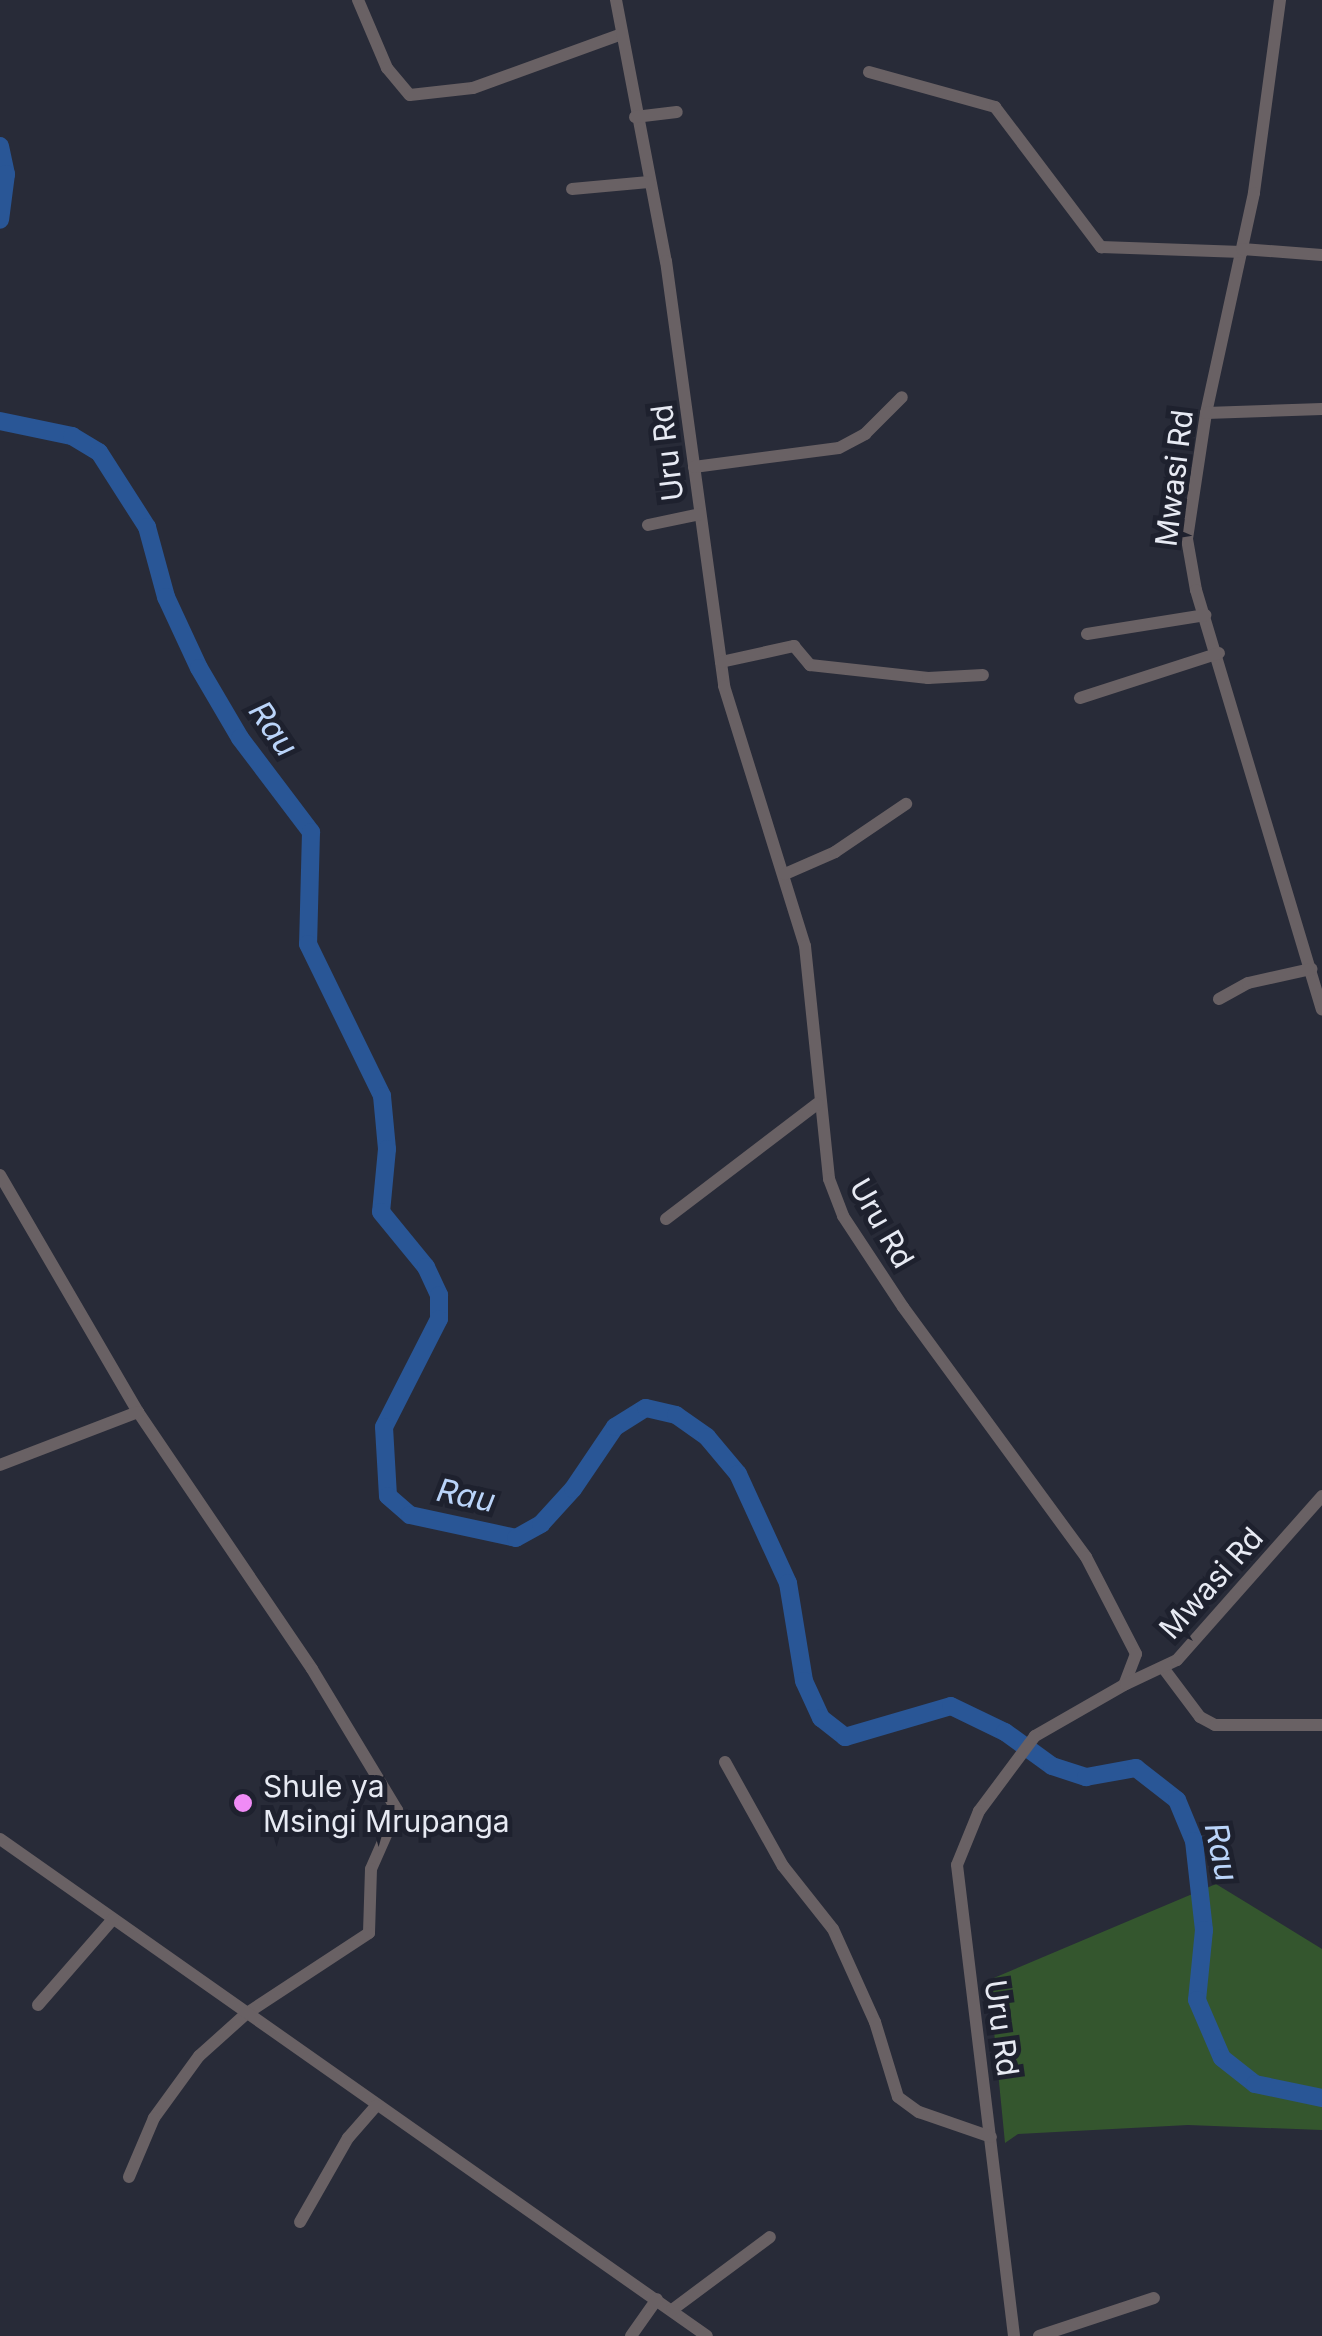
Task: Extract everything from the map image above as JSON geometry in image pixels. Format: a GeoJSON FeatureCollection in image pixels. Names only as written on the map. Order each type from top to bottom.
{"type":"FeatureCollection","features":[{"type":"Feature","properties":{"kind":"street"},"geometry":{"type":"LineString","coordinates":[[358,0],[396,82],[420,96],[473,88],[622,34]]}},
{"type":"Feature","properties":{"kind":"street","name":"Uru Rd"},"geometry":{"type":"LineString","coordinates":[[616,0],[649,182],[721,662],[733,721],[785,874],[810,976],[817,1104],[829,1178],[842,1216],[1086,1556],[1136,1654],[1124,1685],[1026,1747],[979,1811],[957,1866],[991,2137],[992,2195],[1014,2336]]}},
{"type":"Feature","properties":{"kind":"street","name":"Mwasi Rd"},"geometry":{"type":"LineString","coordinates":[[1280,0],[1242,251],[1206,413],[1187,540],[1205,615],[1322,1010]]}},
{"type":"Feature","properties":{"kind":"street"},"geometry":{"type":"LineString","coordinates":[[869,72],[995,107],[1101,247],[1322,255]]}},
{"type":"Feature","properties":{"kind":"street"},"geometry":{"type":"LineString","coordinates":[[635,117],[677,112]]}},
{"type":"Feature","properties":{"kind":"street"},"geometry":{"type":"LineString","coordinates":[[572,189],[649,182]]}},
{"type":"Feature","properties":{"kind":"street"},"geometry":{"type":"LineString","coordinates":[[694,466],[839,448],[865,434],[902,397]]}},
{"type":"Feature","properties":{"kind":"street"},"geometry":{"type":"LineString","coordinates":[[1206,413],[1322,410]]}},
{"type":"Feature","properties":{"kind":"street"},"geometry":{"type":"LineString","coordinates":[[648,525],[700,514]]}},
{"type":"Feature","properties":{"kind":"street"},"geometry":{"type":"LineString","coordinates":[[1087,634],[1205,615]]}},
{"type":"Feature","properties":{"kind":"street"},"geometry":{"type":"LineString","coordinates":[[721,662],[794,646],[818,666],[928,678],[983,675]]}},
{"type":"Feature","properties":{"kind":"street"},"geometry":{"type":"LineString","coordinates":[[1080,698],[1218,653]]}},
{"type":"Feature","properties":{"kind":"street"},"geometry":{"type":"LineString","coordinates":[[785,874],[835,852],[906,804]]}},
{"type":"Feature","properties":{"kind":"street"},"geometry":{"type":"LineString","coordinates":[[1219,999],[1248,983],[1311,969]]}},
{"type":"Feature","properties":{"kind":"street"},"geometry":{"type":"LineString","coordinates":[[666,1219],[817,1104]]}},
{"type":"Feature","properties":{"kind":"street"},"geometry":{"type":"LineString","coordinates":[[0,1175],[138,1412],[312,1670],[396,1810],[371,1868],[368,1933],[247,2014],[179,2080],[154,2118],[130,2177]]}},
{"type":"Feature","properties":{"kind":"street"},"geometry":{"type":"LineString","coordinates":[[0,1202],[14,1198]]}},
{"type":"Feature","properties":{"kind":"street"},"geometry":{"type":"LineString","coordinates":[[0,1465],[138,1412]]}},
{"type":"Feature","properties":{"kind":"street","name":"Mwasi Rd"},"geometry":{"type":"LineString","coordinates":[[1124,1685],[1164,1670],[1322,1496]]}},
{"type":"Feature","properties":{"kind":"street"},"geometry":{"type":"LineString","coordinates":[[1164,1670],[1200,1717],[1215,1725],[1322,1725]]}},
{"type":"Feature","properties":{"kind":"street"},"geometry":{"type":"LineString","coordinates":[[725,1762],[754,1822],[846,1956],[898,2097],[919,2112],[991,2137]]}},
{"type":"Feature","properties":{"kind":"street"},"geometry":{"type":"LineString","coordinates":[[0,1840],[707,2336]]}},
{"type":"Feature","properties":{"kind":"street"},"geometry":{"type":"LineString","coordinates":[[38,2005],[113,1919]]}},
{"type":"Feature","properties":{"kind":"street"},"geometry":{"type":"LineString","coordinates":[[300,2222],[348,2138],[376,2106]]}},
{"type":"Feature","properties":{"kind":"street"},"geometry":{"type":"LineString","coordinates":[[672,2310],[770,2238]]}},
{"type":"Feature","properties":{"kind":"street"},"geometry":{"type":"LineString","coordinates":[[1039,2336],[1154,2298]]}},
{"type":"Feature","properties":{"kind":"street"},"geometry":{"type":"LineString","coordinates":[[632,2336],[656,2299]]}},
{"type":"Feature","properties":{"kind":"green space"},"geometry":{"type":"Polygon","coordinates":[[[1216,1884],[1322,1949],[1322,2130],[1188,2125],[1018,2134],[1005,2143],[989,1980],[1216,1884]]]}},
{"type":"Feature","properties":{"kind":"waterway","name":"Rau"},"geometry":{"type":"LineString","coordinates":[[0,146],[6,174],[0,220]]}},
{"type":"Feature","properties":{"kind":"waterway","name":"Rau"},"geometry":{"type":"LineString","coordinates":[[0,421],[72,436],[99,452],[147,527],[166,597],[199,668],[240,738],[311,832],[308,944],[382,1096],[387,1149],[381,1212],[426,1267],[439,1295],[439,1319],[384,1427],[388,1496],[410,1515],[516,1538],[541,1524],[573,1489],[615,1427],[646,1408],[676,1415],[707,1437],[738,1474],[788,1583],[804,1681],[821,1718],[845,1737],[951,1706],[1005,1732],[1052,1766],[1086,1777],[1136,1768],[1177,1800],[1194,1841],[1204,1930],[1197,2000],[1222,2058],[1255,2084],[1322,2098]]}},
{"type":"Feature","properties":{"kind":"place","name":"Shule ya Msingi Mrupanga"},"geometry":{"type":"Point","coordinates":[243,1803]}}]}
